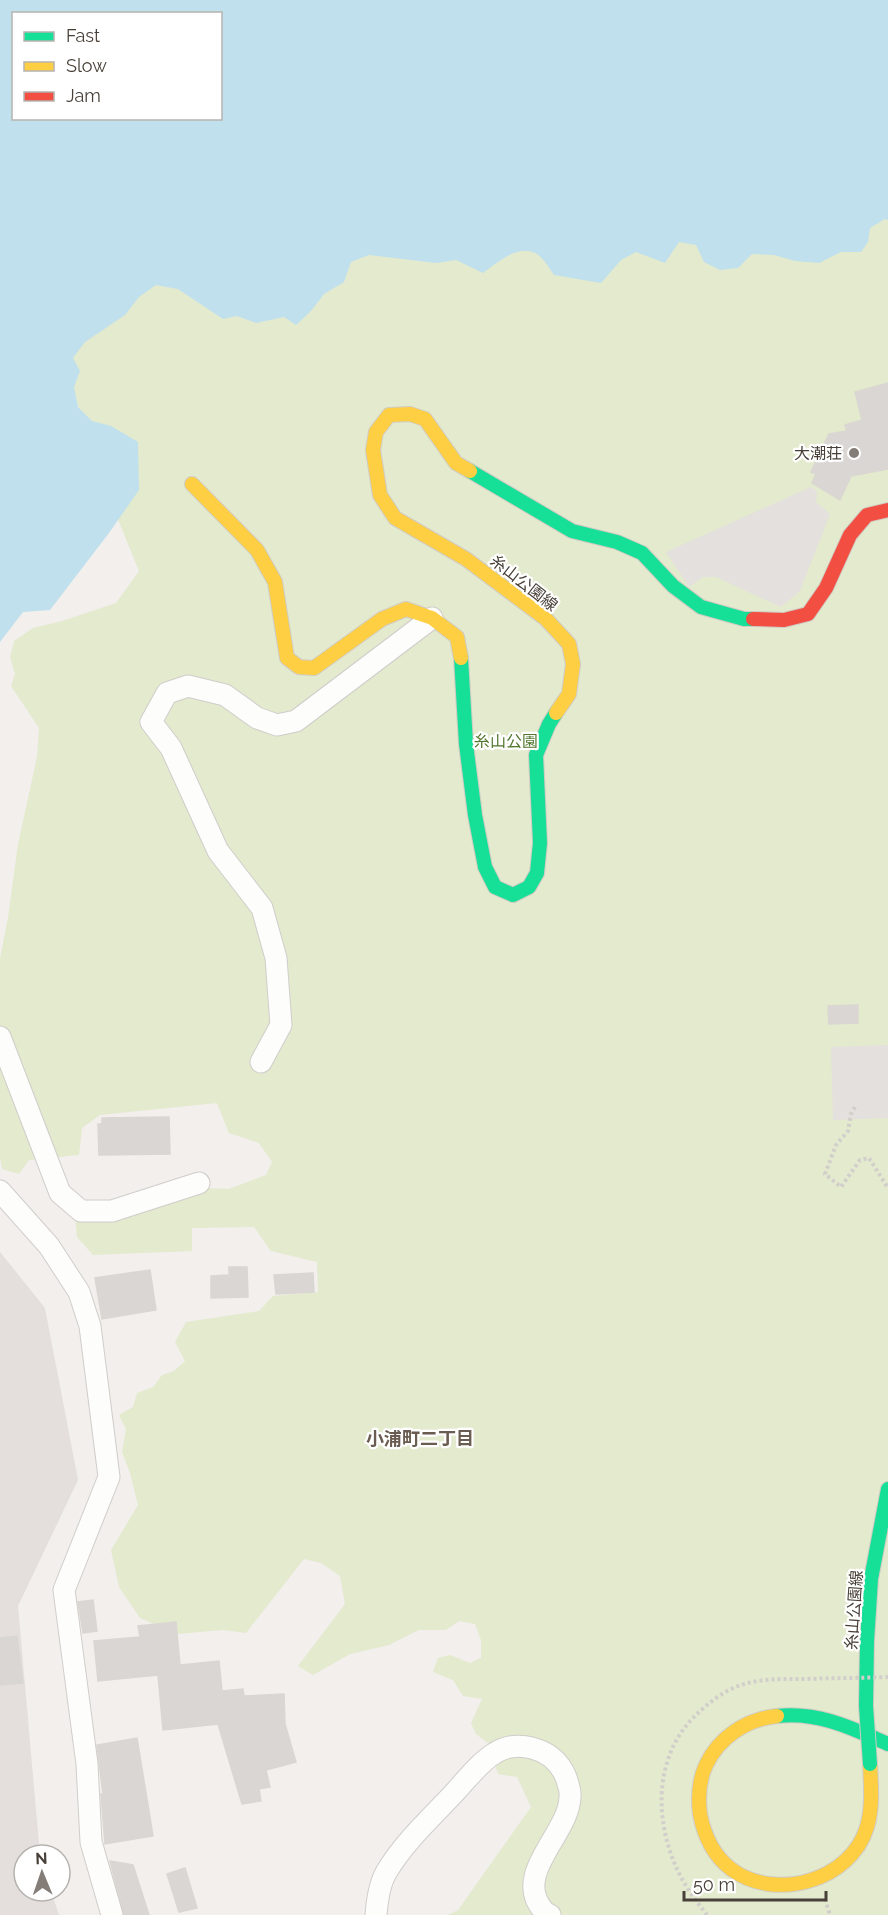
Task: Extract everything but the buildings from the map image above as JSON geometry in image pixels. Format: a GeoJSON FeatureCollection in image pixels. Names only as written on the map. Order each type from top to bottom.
{"type":"FeatureCollection","features":[{"type":"Feature","properties":{"kind":"main road","name":"糸山公園線"},"geometry":{"type":"LineString","coordinates":[[192,484],[257,550],[275,582],[287,658],[299,667],[314,668],[382,619],[406,609],[432,618],[457,637],[461,651],[466,744],[475,815],[485,867],[495,887],[513,895],[529,887],[537,873],[540,843],[536,755],[549,724],[569,694],[573,664],[569,645],[546,619],[466,559],[394,518],[380,495],[373,450],[376,432],[389,415],[410,414],[425,419],[456,463],[572,531],[617,542],[642,553],[673,586],[701,607],[744,619],[784,620],[808,614],[826,588],[850,536],[867,515],[888,510]]}},
{"type":"Feature","properties":{"kind":"main road","name":"糸山公園線"},"geometry":{"type":"LineString","coordinates":[[888,1489],[871,1579],[866,1706],[870,1764],[873,1800],[865,1834],[855,1852],[839,1867],[818,1878],[798,1884],[773,1884],[747,1878],[726,1865],[710,1847],[701,1821],[698,1798],[703,1774],[712,1753],[732,1732],[754,1720],[782,1715],[809,1715],[859,1731],[888,1744]]}},
{"type":"Feature","properties":{"kind":"street"},"geometry":{"type":"LineString","coordinates":[[261,1062],[281,1025],[276,958],[262,908],[218,851],[171,748],[151,722],[167,693],[188,686],[225,696],[257,718],[277,725],[296,721],[432,618]]}},
{"type":"Feature","properties":{"kind":"street"},"geometry":{"type":"LineString","coordinates":[[0,1037],[60,1193],[81,1211],[111,1211],[199,1183]]}},
{"type":"Feature","properties":{"kind":"street"},"geometry":{"type":"LineString","coordinates":[[0,1191],[49,1246],[79,1292],[90,1326],[109,1477],[64,1590],[87,1764],[91,1842],[112,1915]]}},
{"type":"Feature","properties":{"kind":"street"},"geometry":{"type":"LineString","coordinates":[[376,1915],[385,1873],[401,1850],[473,1773],[495,1753],[519,1745],[544,1751],[563,1770],[570,1797],[562,1825],[544,1854],[534,1878],[534,1897],[545,1913],[550,1915]]}},
{"type":"Feature","properties":{"kind":"path"},"geometry":{"type":"LineString","coordinates":[[855,1107],[851,1114],[848,1131],[836,1145],[825,1174],[841,1187],[860,1160],[869,1158],[888,1188]]}},
{"type":"Feature","properties":{"kind":"path"},"geometry":{"type":"LineString","coordinates":[[707,1915],[695,1900],[677,1869],[663,1824],[662,1781],[676,1740],[688,1723],[703,1708],[741,1685],[768,1679],[888,1677]]}},
{"type":"Feature","properties":{"kind":"shaded area"},"geometry":{"type":"Polygon","coordinates":[[[811,487],[817,491],[816,502],[830,514],[800,591],[781,607],[716,577],[703,577],[689,587],[666,552],[811,487]]]}},
{"type":"Feature","properties":{"kind":"shaded area"},"geometry":{"type":"Polygon","coordinates":[[[888,1045],[888,1118],[833,1120],[831,1047],[888,1045]]]}},
{"type":"Feature","properties":{"kind":"shaded area"},"geometry":{"type":"Polygon","coordinates":[[[0,1252],[45,1308],[78,1480],[18,1606],[39,1843],[12,1843],[12,1903],[55,1903],[59,1915],[0,1915],[0,1252]]]}},
{"type":"Feature","properties":{"kind":"green space","name":"糸山公園"},"geometry":{"type":"Polygon","coordinates":[[[888,115],[888,1915],[448,1915],[458,1910],[531,1807],[517,1777],[498,1774],[489,1744],[476,1734],[471,1723],[482,1699],[463,1696],[453,1680],[433,1672],[438,1658],[450,1655],[470,1663],[481,1658],[481,1640],[475,1624],[459,1621],[446,1630],[419,1630],[389,1645],[350,1654],[313,1675],[298,1666],[345,1604],[340,1576],[321,1563],[304,1559],[246,1633],[223,1630],[177,1634],[140,1618],[119,1587],[111,1550],[138,1505],[122,1452],[126,1429],[119,1415],[133,1407],[137,1393],[153,1387],[162,1375],[174,1371],[185,1361],[175,1342],[186,1322],[259,1311],[273,1296],[318,1292],[317,1262],[271,1251],[254,1227],[192,1228],[192,1251],[93,1255],[77,1237],[75,1214],[202,1188],[229,1189],[266,1175],[272,1162],[259,1143],[229,1133],[217,1103],[100,1115],[82,1128],[79,1155],[29,1160],[19,1174],[2,1169],[0,1158],[0,958],[18,844],[37,757],[39,728],[11,686],[15,674],[10,657],[14,641],[33,628],[116,603],[139,571],[91,453],[56,324],[206,246],[888,115]]]}},
{"type":"Feature","properties":{"kind":"water"},"geometry":{"type":"Polygon","coordinates":[[[0,0],[888,0],[888,220],[885,219],[870,228],[868,242],[861,252],[841,252],[819,263],[795,261],[774,255],[752,254],[738,268],[720,270],[704,262],[696,245],[679,242],[665,263],[636,252],[621,260],[601,283],[554,275],[541,257],[528,251],[507,256],[483,273],[456,260],[436,263],[369,255],[351,262],[344,282],[324,294],[296,325],[284,317],[256,323],[237,316],[223,319],[178,289],[156,285],[139,297],[125,315],[85,342],[73,358],[80,371],[74,387],[78,407],[92,421],[111,426],[138,442],[139,490],[50,610],[23,612],[0,642],[0,0]]]}},
{"type":"Feature","properties":{"kind":"traffic: fast"},"geometry":{"type":"LineString","coordinates":[[470,471],[572,531],[617,542],[642,553],[673,586],[701,607],[744,619],[753,619]]}},
{"type":"Feature","properties":{"kind":"traffic: fast"},"geometry":{"type":"LineString","coordinates":[[461,658],[466,744],[475,815],[485,867],[495,887],[513,895],[529,887],[537,873],[540,843],[536,755],[556,713]]}},
{"type":"Feature","properties":{"kind":"traffic: fast"},"geometry":{"type":"LineString","coordinates":[[866,1706],[871,1579],[888,1489]]}},
{"type":"Feature","properties":{"kind":"traffic: fast"},"geometry":{"type":"LineString","coordinates":[[866,1706],[870,1764]]}},
{"type":"Feature","properties":{"kind":"traffic: fast"},"geometry":{"type":"LineString","coordinates":[[777,1716],[820,1718],[888,1744]]}},
{"type":"Feature","properties":{"kind":"traffic: slow"},"geometry":{"type":"LineString","coordinates":[[470,471],[456,463],[425,419],[410,414],[389,415],[376,432],[373,450],[380,495],[395,518],[466,559],[546,619],[569,644],[573,664],[569,694],[556,713]]}},
{"type":"Feature","properties":{"kind":"traffic: slow"},"geometry":{"type":"LineString","coordinates":[[192,484],[257,550],[275,582],[287,658],[299,667],[314,668],[382,619],[406,609],[432,618],[457,637],[461,658]]}},
{"type":"Feature","properties":{"kind":"traffic: slow"},"geometry":{"type":"LineString","coordinates":[[777,1716],[745,1725],[726,1738],[706,1765],[700,1783],[700,1814],[711,1844],[725,1864],[749,1879],[769,1884],[810,1881],[829,1873],[845,1861],[858,1846],[867,1827],[871,1804],[870,1764]]}},
{"type":"Feature","properties":{"kind":"traffic: jam"},"geometry":{"type":"LineString","coordinates":[[753,619],[784,620],[808,614],[826,588],[850,535],[867,515],[888,510]]}},
{"type":"Feature","properties":{"kind":"place","name":"大潮荘"},"geometry":{"type":"Point","coordinates":[854,453]}},
{"type":"Feature","properties":{"kind":"district","name":"小浦町二丁目"},"geometry":{"type":"Point","coordinates":[420,1438]}}]}
